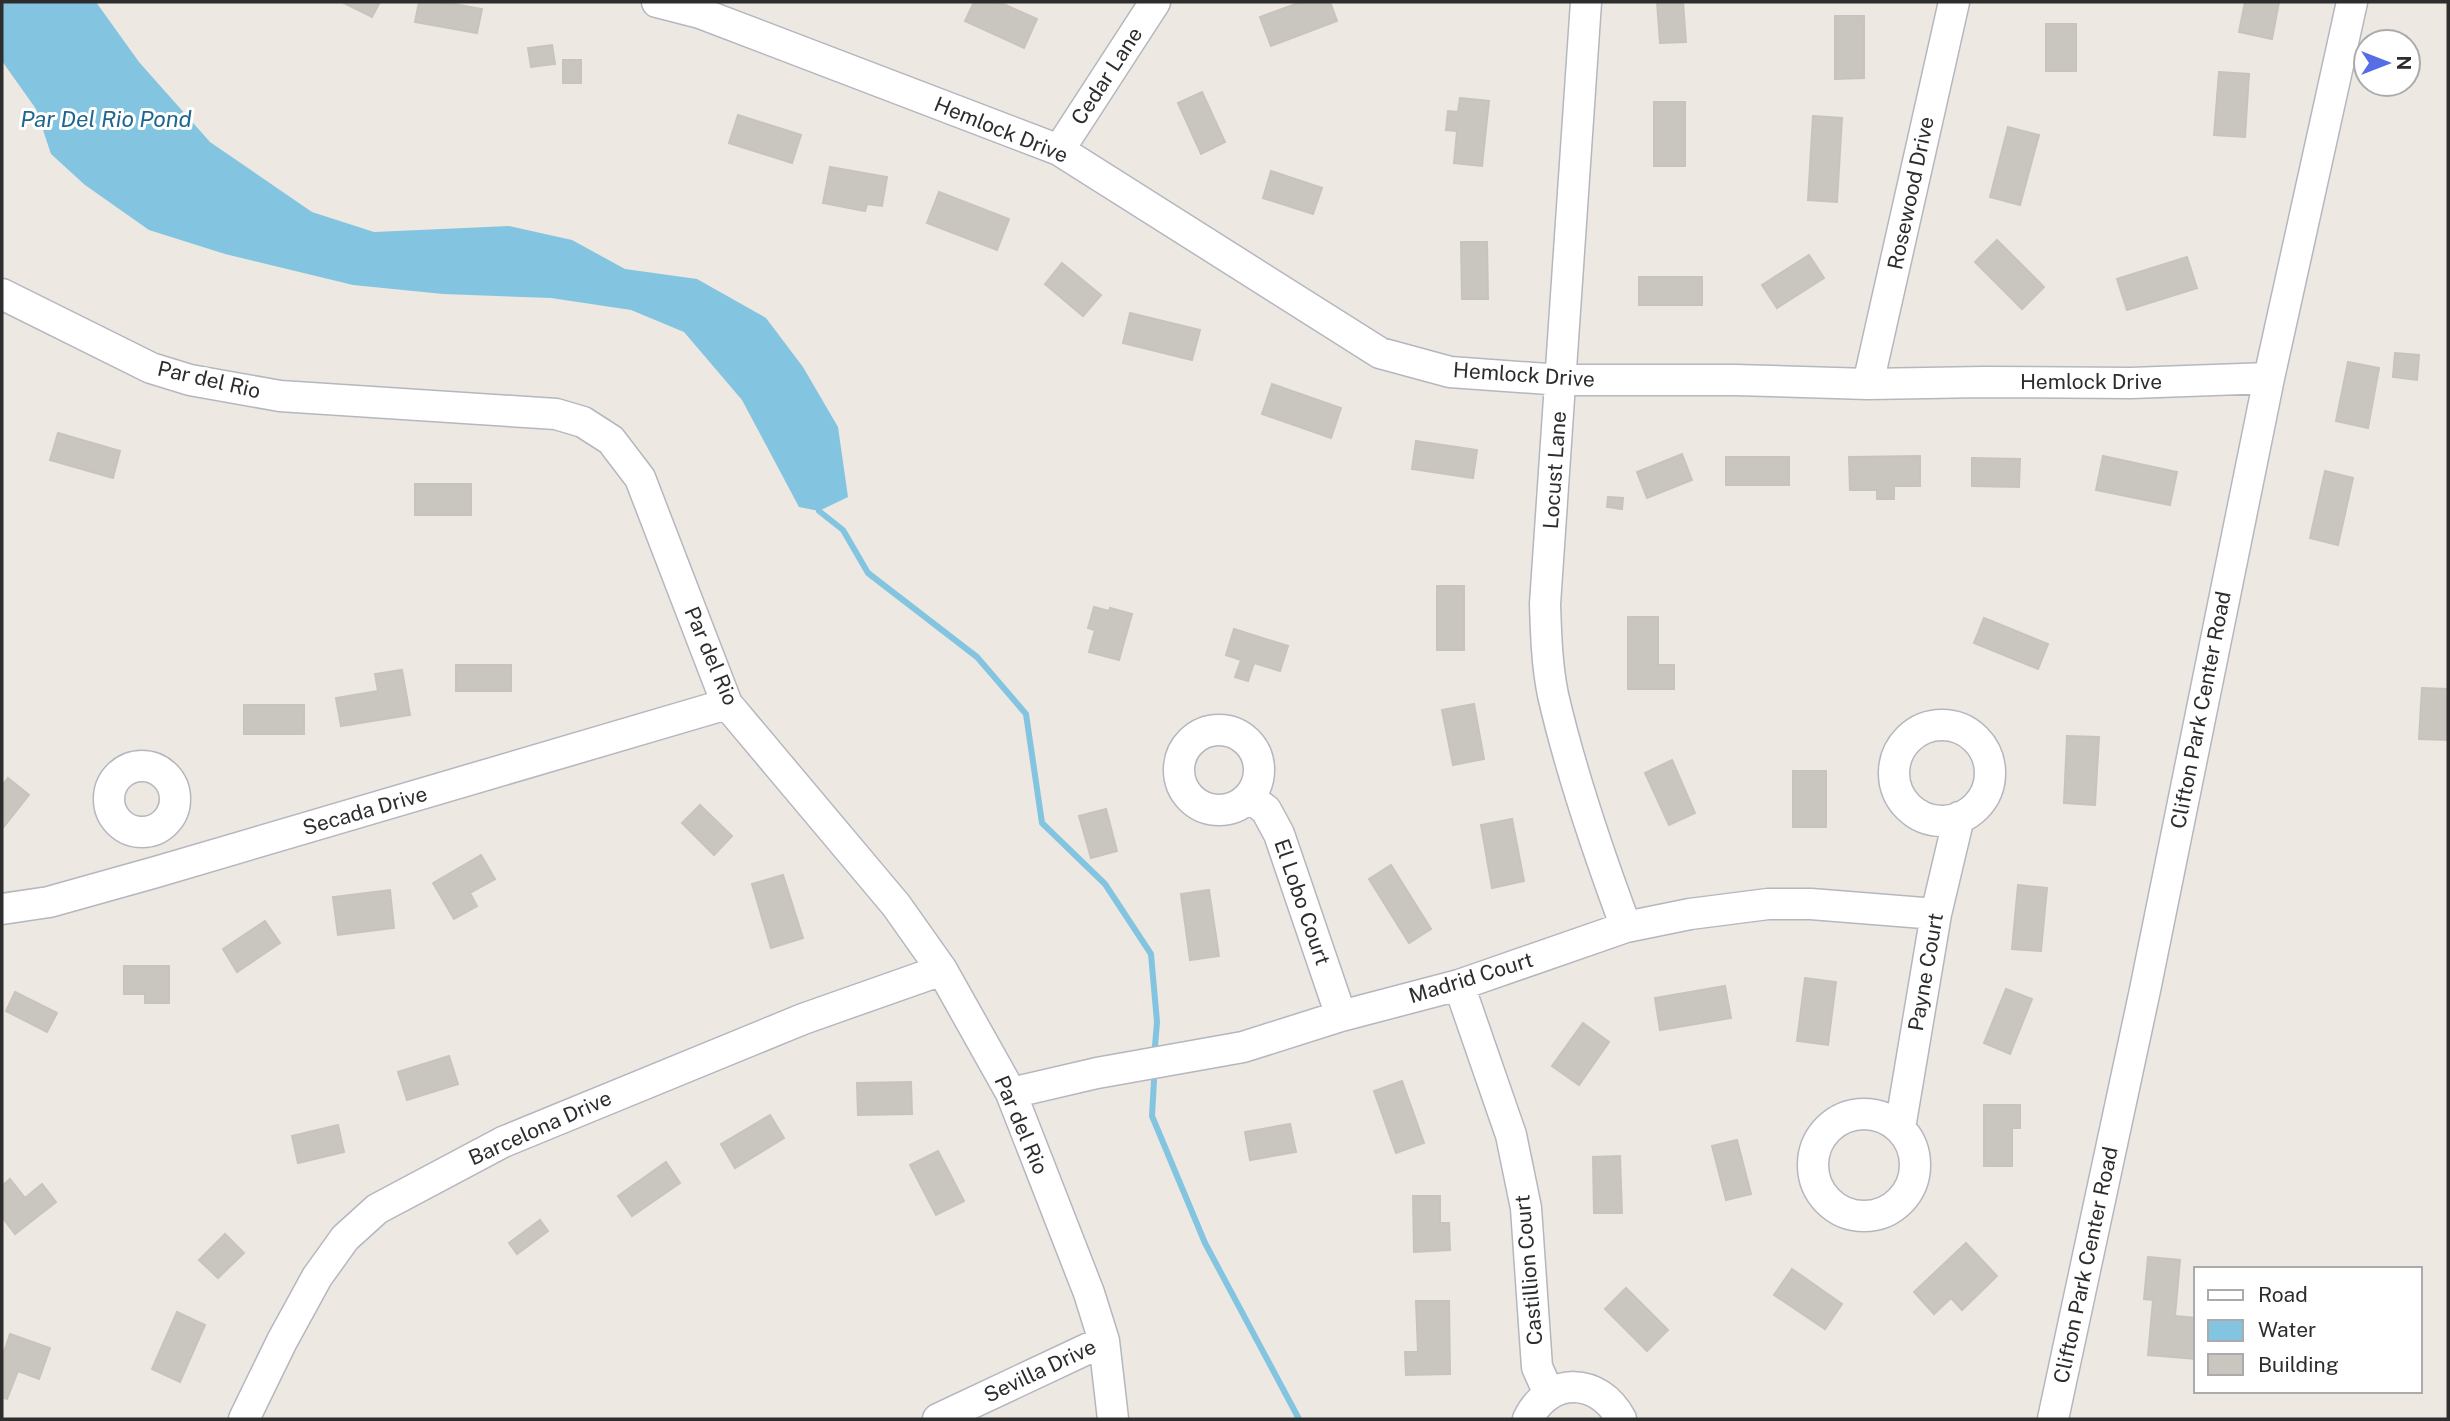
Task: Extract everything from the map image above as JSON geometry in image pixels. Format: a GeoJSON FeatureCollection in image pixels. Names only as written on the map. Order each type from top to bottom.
{"type":"FeatureCollection","features":[{"type":"Feature","properties":{"kind":"street","name":"Hemlock Drive"},"geometry":{"type":"LineString","coordinates":[[657,2],[704,7],[1059,150],[1380,353],[1450,372],[1562,380],[1735,380],[1868,384],[2132,383],[2269,378]]}},
{"type":"Feature","properties":{"kind":"street","name":"Cedar Lane"},"geometry":{"type":"LineString","coordinates":[[1059,150],[1155,2]]}},
{"type":"Feature","properties":{"kind":"street","name":"Locust Lane"},"geometry":{"type":"LineString","coordinates":[[1586,2],[1545,604],[1553,695],[1597,850],[1626,927]]}},
{"type":"Feature","properties":{"kind":"street","name":"Rosewood Drive"},"geometry":{"type":"LineString","coordinates":[[1868,384],[1954,2]]}},
{"type":"Feature","properties":{"kind":"street","name":"Clifton Park Center Road"},"geometry":{"type":"LineString","coordinates":[[2053,1419],[2147,978],[2269,378],[2352,2]]}},
{"type":"Feature","properties":{"kind":"street","name":"Par del Rio"},"geometry":{"type":"LineString","coordinates":[[2,294],[151,368],[190,380],[279,396],[556,414],[583,422],[611,440],[640,478],[727,704],[895,905],[942,970],[1011,1093],[1089,1293],[1104,1341],[1112,1419]]}},
{"type":"Feature","properties":{"kind":"street","name":"Secada Drive"},"geometry":{"type":"LineString","coordinates":[[2,909],[49,902],[156,872],[727,704]]}},
{"type":"Feature","properties":{"kind":"street","name":"El Lobo Court"},"geometry":{"type":"LineString","coordinates":[[1249,797],[1266,810],[1279,834],[1340,1016]]}},
{"type":"Feature","properties":{"kind":"street","name":"Payne Court"},"geometry":{"type":"LineString","coordinates":[[1900,1128],[1936,914],[1959,817]]}},
{"type":"Feature","properties":{"kind":"street"},"geometry":{"type":"LineString","coordinates":[[144,832],[156,872]]}},
{"type":"Feature","properties":{"kind":"street","name":"Madrid Court"},"geometry":{"type":"LineString","coordinates":[[1011,1093],[1097,1073],[1243,1047],[1340,1016],[1459,985],[1626,927],[1690,914],[1768,904],[1811,904],[1936,914]]}},
{"type":"Feature","properties":{"kind":"street","name":"Barcelona Drive"},"geometry":{"type":"LineString","coordinates":[[244,1419],[282,1340],[317,1277],[345,1238],[377,1209],[503,1142],[803,1019],[942,970]]}},
{"type":"Feature","properties":{"kind":"street","name":"Castillion Court"},"geometry":{"type":"LineString","coordinates":[[1459,985],[1511,1135],[1526,1208],[1537,1367],[1549,1394]]}},
{"type":"Feature","properties":{"kind":"street","name":"Sevilla Drive"},"geometry":{"type":"LineString","coordinates":[[938,1419],[1104,1341]]}},
{"type":"Feature","properties":{"kind":"street"},"geometry":{"type":"LineString","coordinates":[[1528,1419],[1540,1401],[1549,1394],[1573,1387],[1596,1392],[1615,1408],[1621,1419]]}},
{"type":"Feature","properties":{"kind":"water","name":"Par Del Rio Pond"},"geometry":{"type":"Polygon","coordinates":[[[2,2],[96,2],[139,62],[210,142],[312,212],[374,232],[509,226],[572,240],[625,269],[697,279],[766,318],[803,367],[838,427],[848,497],[819,511],[799,507],[742,400],[684,332],[631,310],[551,298],[443,294],[353,285],[225,254],[149,230],[85,185],[51,154],[36,109],[2,61],[2,2]]]}},
{"type":"Feature","properties":{"kind":"building"},"geometry":{"type":"Polygon","coordinates":[[[342,2],[380,2],[372,17],[342,2]]]}},
{"type":"Feature","properties":{"kind":"building"},"geometry":{"type":"Polygon","coordinates":[[[419,2],[443,2],[482,9],[477,33],[415,22],[419,2]]]}},
{"type":"Feature","properties":{"kind":"building"},"geometry":{"type":"Polygon","coordinates":[[[974,2],[999,2],[1037,19],[1024,48],[965,21],[974,2]]]}},
{"type":"Feature","properties":{"kind":"building"},"geometry":{"type":"Polygon","coordinates":[[[1301,2],[1330,2],[1337,21],[1271,46],[1260,17],[1301,2]]]}},
{"type":"Feature","properties":{"kind":"building"},"geometry":{"type":"Polygon","coordinates":[[[1657,2],[1683,2],[1686,42],[1660,43],[1657,2]]]}},
{"type":"Feature","properties":{"kind":"building"},"geometry":{"type":"Polygon","coordinates":[[[2245,2],[2279,2],[2272,39],[2239,32],[2245,2]]]}},
{"type":"Feature","properties":{"kind":"building"},"geometry":{"type":"Polygon","coordinates":[[[1835,16],[1864,16],[1864,78],[1835,79],[1835,16]]]}},
{"type":"Feature","properties":{"kind":"building"},"geometry":{"type":"Polygon","coordinates":[[[2046,24],[2076,24],[2076,71],[2046,71],[2046,24]]]}},
{"type":"Feature","properties":{"kind":"building"},"geometry":{"type":"Polygon","coordinates":[[[552,45],[555,64],[531,67],[528,48],[552,45]]]}},
{"type":"Feature","properties":{"kind":"building"},"geometry":{"type":"Polygon","coordinates":[[[563,60],[581,60],[581,83],[563,83],[563,60]]]}},
{"type":"Feature","properties":{"kind":"building"},"geometry":{"type":"Polygon","coordinates":[[[2219,72],[2249,74],[2245,137],[2214,135],[2219,72]]]}},
{"type":"Feature","properties":{"kind":"building"},"geometry":{"type":"Polygon","coordinates":[[[1202,92],[1225,142],[1201,154],[1178,103],[1202,92]]]}},
{"type":"Feature","properties":{"kind":"building"},"geometry":{"type":"Polygon","coordinates":[[[1460,98],[1489,101],[1482,166],[1454,163],[1457,131],[1446,130],[1448,111],[1458,112],[1460,98]]]}},
{"type":"Feature","properties":{"kind":"building"},"geometry":{"type":"Polygon","coordinates":[[[1654,102],[1685,102],[1685,166],[1654,166],[1654,102]]]}},
{"type":"Feature","properties":{"kind":"building"},"geometry":{"type":"Polygon","coordinates":[[[738,115],[801,135],[792,163],[729,143],[738,115]]]}},
{"type":"Feature","properties":{"kind":"building"},"geometry":{"type":"Polygon","coordinates":[[[1813,116],[1842,118],[1837,202],[1808,200],[1813,116]]]}},
{"type":"Feature","properties":{"kind":"building"},"geometry":{"type":"Polygon","coordinates":[[[2008,127],[2039,135],[2020,205],[1990,197],[2008,127]]]}},
{"type":"Feature","properties":{"kind":"building"},"geometry":{"type":"Polygon","coordinates":[[[830,167],[887,177],[882,206],[867,204],[865,211],[823,203],[830,167]]]}},
{"type":"Feature","properties":{"kind":"building"},"geometry":{"type":"Polygon","coordinates":[[[1271,171],[1322,188],[1313,214],[1263,198],[1271,171]]]}},
{"type":"Feature","properties":{"kind":"building"},"geometry":{"type":"Polygon","coordinates":[[[939,192],[1009,219],[997,250],[927,223],[939,192]]]}},
{"type":"Feature","properties":{"kind":"building"},"geometry":{"type":"Polygon","coordinates":[[[1997,240],[2044,287],[2022,309],[1975,262],[1997,240]]]}},
{"type":"Feature","properties":{"kind":"building"},"geometry":{"type":"Polygon","coordinates":[[[1461,242],[1487,242],[1488,299],[1462,299],[1461,242]]]}},
{"type":"Feature","properties":{"kind":"building"},"geometry":{"type":"Polygon","coordinates":[[[1809,255],[1824,278],[1777,308],[1762,285],[1809,255]]]}},
{"type":"Feature","properties":{"kind":"building"},"geometry":{"type":"Polygon","coordinates":[[[2187,257],[2197,288],[2127,310],[2117,279],[2187,257]]]}},
{"type":"Feature","properties":{"kind":"building"},"geometry":{"type":"Polygon","coordinates":[[[1062,263],[1101,295],[1083,316],[1045,284],[1062,263]]]}},
{"type":"Feature","properties":{"kind":"building"},"geometry":{"type":"Polygon","coordinates":[[[1639,277],[1702,277],[1702,305],[1639,305],[1639,277]]]}},
{"type":"Feature","properties":{"kind":"building"},"geometry":{"type":"Polygon","coordinates":[[[1130,313],[1200,330],[1192,360],[1123,343],[1130,313]]]}},
{"type":"Feature","properties":{"kind":"building"},"geometry":{"type":"Polygon","coordinates":[[[2395,353],[2419,355],[2417,380],[2393,377],[2395,353]]]}},
{"type":"Feature","properties":{"kind":"building"},"geometry":{"type":"Polygon","coordinates":[[[2348,362],[2379,368],[2368,428],[2336,421],[2348,362]]]}},
{"type":"Feature","properties":{"kind":"building"},"geometry":{"type":"Polygon","coordinates":[[[1272,384],[1341,408],[1331,438],[1262,414],[1272,384]]]}},
{"type":"Feature","properties":{"kind":"building"},"geometry":{"type":"Polygon","coordinates":[[[58,433],[120,451],[113,478],[50,460],[58,433]]]}},
{"type":"Feature","properties":{"kind":"building"},"geometry":{"type":"Polygon","coordinates":[[[1416,441],[1477,450],[1473,478],[1412,469],[1416,441]]]}},
{"type":"Feature","properties":{"kind":"building"},"geometry":{"type":"Polygon","coordinates":[[[1682,454],[1692,480],[1647,498],[1637,472],[1682,454]]]}},
{"type":"Feature","properties":{"kind":"building"},"geometry":{"type":"Polygon","coordinates":[[[1920,456],[1920,486],[1894,486],[1894,499],[1877,499],[1877,490],[1850,490],[1849,457],[1920,456]]]}},
{"type":"Feature","properties":{"kind":"building"},"geometry":{"type":"Polygon","coordinates":[[[2103,456],[2177,472],[2170,505],[2096,490],[2103,456]]]}},
{"type":"Feature","properties":{"kind":"building"},"geometry":{"type":"Polygon","coordinates":[[[1726,457],[1789,457],[1789,485],[1726,485],[1726,457]]]}},
{"type":"Feature","properties":{"kind":"building"},"geometry":{"type":"Polygon","coordinates":[[[1972,458],[2020,459],[2019,487],[1972,486],[1972,458]]]}},
{"type":"Feature","properties":{"kind":"building"},"geometry":{"type":"Polygon","coordinates":[[[2325,471],[2353,478],[2338,545],[2310,538],[2325,471]]]}},
{"type":"Feature","properties":{"kind":"building"},"geometry":{"type":"Polygon","coordinates":[[[415,484],[471,484],[471,515],[415,515],[415,484]]]}},
{"type":"Feature","properties":{"kind":"building"},"geometry":{"type":"Polygon","coordinates":[[[1608,497],[1623,498],[1622,509],[1607,507],[1608,497]]]}},
{"type":"Feature","properties":{"kind":"building"},"geometry":{"type":"Polygon","coordinates":[[[1437,586],[1464,586],[1464,650],[1437,650],[1437,586]]]}},
{"type":"Feature","properties":{"kind":"building"},"geometry":{"type":"Polygon","coordinates":[[[1094,607],[1132,614],[1119,660],[1089,652],[1095,630],[1088,628],[1094,607]]]}},
{"type":"Feature","properties":{"kind":"building"},"geometry":{"type":"Polygon","coordinates":[[[1628,617],[1658,617],[1658,665],[1674,665],[1674,689],[1628,689],[1628,617]]]}},
{"type":"Feature","properties":{"kind":"building"},"geometry":{"type":"Polygon","coordinates":[[[1984,618],[2048,644],[2038,669],[1974,643],[1984,618]]]}},
{"type":"Feature","properties":{"kind":"building"},"geometry":{"type":"Polygon","coordinates":[[[1234,629],[1288,646],[1280,671],[1254,663],[1248,681],[1235,677],[1241,660],[1226,655],[1234,629]]]}},
{"type":"Feature","properties":{"kind":"building"},"geometry":{"type":"Polygon","coordinates":[[[456,665],[511,665],[511,691],[456,691],[456,665]]]}},
{"type":"Feature","properties":{"kind":"building"},"geometry":{"type":"Polygon","coordinates":[[[402,670],[410,715],[341,726],[336,698],[378,691],[375,674],[402,670]]]}},
{"type":"Feature","properties":{"kind":"building"},"geometry":{"type":"Polygon","coordinates":[[[2422,688],[2448,689],[2448,740],[2419,739],[2422,688]]]}},
{"type":"Feature","properties":{"kind":"building"},"geometry":{"type":"Polygon","coordinates":[[[1474,704],[1484,759],[1453,765],[1442,710],[1474,704]]]}},
{"type":"Feature","properties":{"kind":"building"},"geometry":{"type":"Polygon","coordinates":[[[244,705],[304,705],[304,734],[244,734],[244,705]]]}},
{"type":"Feature","properties":{"kind":"building"},"geometry":{"type":"Polygon","coordinates":[[[2067,736],[2099,737],[2095,805],[2064,803],[2067,736]]]}},
{"type":"Feature","properties":{"kind":"building"},"geometry":{"type":"Polygon","coordinates":[[[1672,760],[1695,813],[1669,825],[1645,773],[1672,760]]]}},
{"type":"Feature","properties":{"kind":"building"},"geometry":{"type":"Polygon","coordinates":[[[1793,771],[1826,771],[1826,827],[1793,827],[1793,771]]]}},
{"type":"Feature","properties":{"kind":"building"},"geometry":{"type":"Polygon","coordinates":[[[8,778],[29,795],[2,829],[2,786],[8,778]]]}},
{"type":"Feature","properties":{"kind":"building"},"geometry":{"type":"Polygon","coordinates":[[[700,805],[732,836],[714,855],[682,823],[700,805]]]}},
{"type":"Feature","properties":{"kind":"building"},"geometry":{"type":"Polygon","coordinates":[[[1106,809],[1117,851],[1091,858],[1079,816],[1106,809]]]}},
{"type":"Feature","properties":{"kind":"building"},"geometry":{"type":"Polygon","coordinates":[[[1512,819],[1524,881],[1492,888],[1481,825],[1512,819]]]}},
{"type":"Feature","properties":{"kind":"building"},"geometry":{"type":"Polygon","coordinates":[[[481,855],[495,879],[470,893],[477,906],[454,919],[433,883],[481,855]]]}},
{"type":"Feature","properties":{"kind":"building"},"geometry":{"type":"Polygon","coordinates":[[[1391,865],[1431,929],[1409,943],[1369,879],[1391,865]]]}},
{"type":"Feature","properties":{"kind":"building"},"geometry":{"type":"Polygon","coordinates":[[[783,875],[803,938],[771,948],[752,884],[783,875]]]}},
{"type":"Feature","properties":{"kind":"building"},"geometry":{"type":"Polygon","coordinates":[[[2018,885],[2047,888],[2041,951],[2012,949],[2018,885]]]}},
{"type":"Feature","properties":{"kind":"building"},"geometry":{"type":"Polygon","coordinates":[[[390,890],[394,928],[338,935],[333,897],[390,890]]]}},
{"type":"Feature","properties":{"kind":"building"},"geometry":{"type":"Polygon","coordinates":[[[1209,890],[1219,956],[1190,960],[1181,894],[1209,890]]]}},
{"type":"Feature","properties":{"kind":"building"},"geometry":{"type":"Polygon","coordinates":[[[265,921],[280,943],[237,972],[223,949],[265,921]]]}},
{"type":"Feature","properties":{"kind":"building"},"geometry":{"type":"Polygon","coordinates":[[[124,966],[169,966],[169,1003],[145,1003],[145,994],[124,994],[124,966]]]}},
{"type":"Feature","properties":{"kind":"building"},"geometry":{"type":"Polygon","coordinates":[[[1805,978],[1836,982],[1828,1045],[1797,1041],[1805,978]]]}},
{"type":"Feature","properties":{"kind":"building"},"geometry":{"type":"Polygon","coordinates":[[[1725,986],[1731,1018],[1660,1030],[1655,998],[1725,986]]]}},
{"type":"Feature","properties":{"kind":"building"},"geometry":{"type":"Polygon","coordinates":[[[2006,989],[2032,999],[2010,1054],[1984,1043],[2006,989]]]}},
{"type":"Feature","properties":{"kind":"building"},"geometry":{"type":"Polygon","coordinates":[[[15,992],[57,1013],[47,1032],[6,1011],[15,992]]]}},
{"type":"Feature","properties":{"kind":"building"},"geometry":{"type":"Polygon","coordinates":[[[1583,1023],[1609,1042],[1579,1085],[1552,1066],[1583,1023]]]}},
{"type":"Feature","properties":{"kind":"building"},"geometry":{"type":"Polygon","coordinates":[[[449,1056],[458,1084],[407,1100],[398,1072],[449,1056]]]}},
{"type":"Feature","properties":{"kind":"building"},"geometry":{"type":"Polygon","coordinates":[[[1402,1081],[1424,1143],[1396,1153],[1374,1091],[1402,1081]]]}},
{"type":"Feature","properties":{"kind":"building"},"geometry":{"type":"Polygon","coordinates":[[[911,1082],[912,1114],[858,1115],[857,1083],[911,1082]]]}},
{"type":"Feature","properties":{"kind":"building"},"geometry":{"type":"Polygon","coordinates":[[[1984,1105],[2020,1105],[2020,1128],[2012,1128],[2012,1166],[1984,1166],[1984,1105]]]}},
{"type":"Feature","properties":{"kind":"building"},"geometry":{"type":"Polygon","coordinates":[[[770,1115],[784,1138],[735,1168],[721,1144],[770,1115]]]}},
{"type":"Feature","properties":{"kind":"building"},"geometry":{"type":"Polygon","coordinates":[[[1290,1124],[1296,1152],[1250,1160],[1245,1132],[1290,1124]]]}},
{"type":"Feature","properties":{"kind":"building"},"geometry":{"type":"Polygon","coordinates":[[[338,1125],[344,1152],[298,1163],[292,1136],[338,1125]]]}},
{"type":"Feature","properties":{"kind":"building"},"geometry":{"type":"Polygon","coordinates":[[[1737,1140],[1751,1194],[1726,1200],[1712,1146],[1737,1140]]]}},
{"type":"Feature","properties":{"kind":"building"},"geometry":{"type":"Polygon","coordinates":[[[938,1151],[964,1201],[936,1215],[910,1165],[938,1151]]]}},
{"type":"Feature","properties":{"kind":"building"},"geometry":{"type":"Polygon","coordinates":[[[1620,1156],[1622,1213],[1594,1213],[1593,1157],[1620,1156]]]}},
{"type":"Feature","properties":{"kind":"building"},"geometry":{"type":"Polygon","coordinates":[[[666,1162],[680,1183],[632,1216],[618,1196],[666,1162]]]}},
{"type":"Feature","properties":{"kind":"building"},"geometry":{"type":"Polygon","coordinates":[[[10,1179],[25,1198],[42,1184],[56,1202],[15,1234],[2,1217],[2,1186],[10,1179]]]}},
{"type":"Feature","properties":{"kind":"building"},"geometry":{"type":"Polygon","coordinates":[[[1413,1196],[1440,1196],[1440,1223],[1449,1223],[1450,1250],[1414,1252],[1413,1196]]]}},
{"type":"Feature","properties":{"kind":"building"},"geometry":{"type":"Polygon","coordinates":[[[540,1220],[548,1231],[517,1254],[509,1243],[540,1220]]]}},
{"type":"Feature","properties":{"kind":"building"},"geometry":{"type":"Polygon","coordinates":[[[225,1234],[244,1253],[218,1278],[199,1260],[225,1234]]]}},
{"type":"Feature","properties":{"kind":"building"},"geometry":{"type":"Polygon","coordinates":[[[1966,1243],[1997,1276],[1962,1310],[1951,1298],[1934,1314],[1914,1292],[1966,1243]]]}},
{"type":"Feature","properties":{"kind":"building"},"geometry":{"type":"Polygon","coordinates":[[[2148,1257],[2180,1260],[2175,1316],[2194,1318],[2194,1359],[2148,1355],[2153,1300],[2144,1299],[2148,1257]]]}},
{"type":"Feature","properties":{"kind":"building"},"geometry":{"type":"Polygon","coordinates":[[[1792,1269],[1842,1304],[1825,1329],[1774,1295],[1792,1269]]]}},
{"type":"Feature","properties":{"kind":"building"},"geometry":{"type":"Polygon","coordinates":[[[1626,1288],[1668,1330],[1647,1351],[1605,1309],[1626,1288]]]}},
{"type":"Feature","properties":{"kind":"building"},"geometry":{"type":"Polygon","coordinates":[[[1416,1301],[1449,1301],[1450,1374],[1406,1375],[1405,1352],[1418,1352],[1416,1301]]]}},
{"type":"Feature","properties":{"kind":"building"},"geometry":{"type":"Polygon","coordinates":[[[177,1312],[205,1325],[180,1382],[152,1369],[177,1312]]]}},
{"type":"Feature","properties":{"kind":"building"},"geometry":{"type":"Polygon","coordinates":[[[10,1334],[50,1348],[39,1379],[18,1371],[7,1399],[2,1397],[2,1358],[10,1334]]]}},
{"type":"Feature","properties":{"kind":"waterway"},"geometry":{"type":"LineString","coordinates":[[819,511],[843,530],[868,573],[977,657],[1026,714],[1042,823],[1105,884],[1151,954],[1157,1022],[1155,1046]]}},
{"type":"Feature","properties":{"kind":"waterway"},"geometry":{"type":"LineString","coordinates":[[1154,1080],[1152,1116],[1205,1243],[1299,1419]]}}]}
